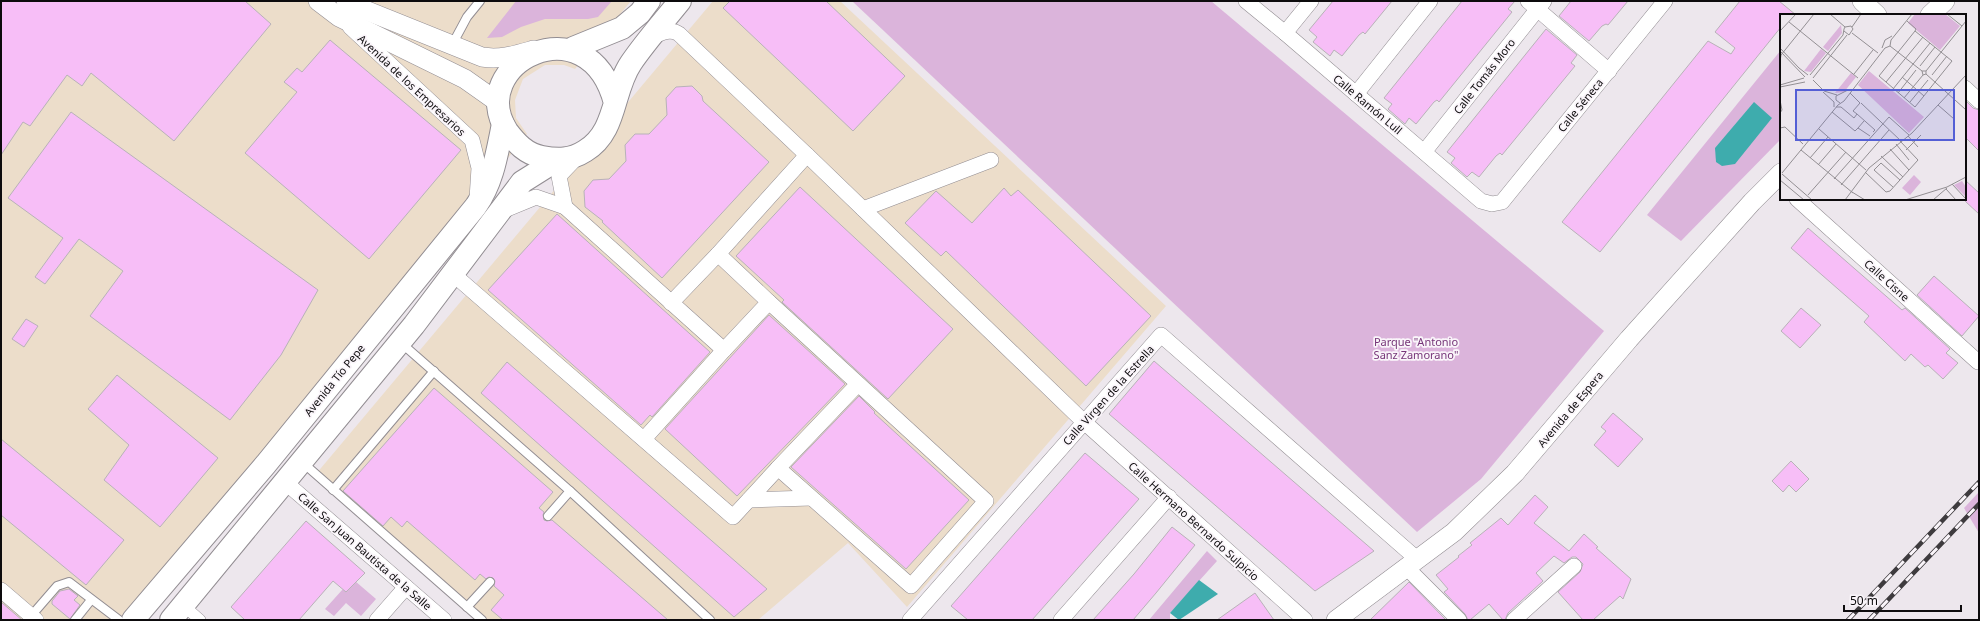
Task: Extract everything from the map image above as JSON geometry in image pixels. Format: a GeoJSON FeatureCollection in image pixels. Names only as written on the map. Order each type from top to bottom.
{"type":"FeatureCollection","features":[{"type":"Feature","properties":{"kind":"main road"},"geometry":{"type":"LineString","coordinates":[[573,48],[622,28],[640,13],[649,1]]}},
{"type":"Feature","properties":{"kind":"main road"},"geometry":{"type":"LineString","coordinates":[[616,103],[611,85],[602,70],[589,56],[573,48],[557,46],[541,48],[528,53],[516,62],[507,74],[501,88],[499,102],[503,124],[515,143],[534,156],[557,160],[578,156],[592,147],[604,134],[611,119],[616,103],[622,82],[631,63],[680,1]]}},
{"type":"Feature","properties":{"kind":"main road","name":"Avenida Tío Pepe"},"geometry":{"type":"LineString","coordinates":[[133,620],[266,464],[476,206],[486,192],[492,174],[503,124]]}},
{"type":"Feature","properties":{"kind":"main road"},"geometry":{"type":"LineString","coordinates":[[185,615],[301,461],[400,342],[522,182],[557,160]]}},
{"type":"Feature","properties":{"kind":"street","name":"Avenida de los Empresarios"},"geometry":{"type":"LineString","coordinates":[[318,1],[342,9],[466,79],[499,102]]}},
{"type":"Feature","properties":{"kind":"street"},"geometry":{"type":"LineString","coordinates":[[653,36],[666,31],[676,31],[674,19],[680,1]]}},
{"type":"Feature","properties":{"kind":"street","name":"Calle Ramón Lull"},"geometry":{"type":"LineString","coordinates":[[1246,1],[1286,33],[1480,201],[1492,204]]}},
{"type":"Feature","properties":{"kind":"street"},"geometry":{"type":"LineString","coordinates":[[1286,33],[1311,1]]}},
{"type":"Feature","properties":{"kind":"street"},"geometry":{"type":"LineString","coordinates":[[1356,94],[1430,1]]}},
{"type":"Feature","properties":{"kind":"street","name":"Calle Séneca"},"geometry":{"type":"LineString","coordinates":[[1492,204],[1502,202],[1665,1]]}},
{"type":"Feature","properties":{"kind":"street"},"geometry":{"type":"LineString","coordinates":[[1862,1],[1876,14]]}},
{"type":"Feature","properties":{"kind":"street"},"geometry":{"type":"LineString","coordinates":[[1931,14],[1945,1]]}},
{"type":"Feature","properties":{"kind":"street","name":"Avenida de los Empresarios"},"geometry":{"type":"LineString","coordinates":[[342,9],[350,4],[451,46],[482,57],[495,59],[541,48]]}},
{"type":"Feature","properties":{"kind":"street"},"geometry":{"type":"LineString","coordinates":[[1536,4],[1609,71]]}},
{"type":"Feature","properties":{"kind":"street","name":"Calle Tomás Moro"},"geometry":{"type":"LineString","coordinates":[[1424,152],[1536,4]]}},
{"type":"Feature","properties":{"kind":"street","name":"Avenida de los Empresarios"},"geometry":{"type":"LineString","coordinates":[[342,9],[472,140],[479,168],[476,206]]}},
{"type":"Feature","properties":{"kind":"street","name":"Calle Hermano Bernardo Sulpicio"},"geometry":{"type":"LineString","coordinates":[[676,31],[807,155],[1083,422],[1169,497],[1305,620]]}},
{"type":"Feature","properties":{"kind":"street"},"geometry":{"type":"LineString","coordinates":[[1966,89],[1979,101]]}},
{"type":"Feature","properties":{"kind":"street"},"geometry":{"type":"LineString","coordinates":[[671,303],[718,254],[807,155]]}},
{"type":"Feature","properties":{"kind":"street"},"geometry":{"type":"LineString","coordinates":[[565,207],[558,176],[578,156]]}},
{"type":"Feature","properties":{"kind":"street"},"geometry":{"type":"LineString","coordinates":[[863,209],[991,160]]}},
{"type":"Feature","properties":{"kind":"street","name":"Avenida de Espera"},"geometry":{"type":"LineString","coordinates":[[1336,620],[1454,532],[1515,473],[1629,339],[1752,202],[1779,179]]}},
{"type":"Feature","properties":{"kind":"street"},"geometry":{"type":"LineString","coordinates":[[500,212],[536,197],[565,207],[724,350]]}},
{"type":"Feature","properties":{"kind":"street","name":"Calle Cisne"},"geometry":{"type":"LineString","coordinates":[[1797,200],[1978,362]]}},
{"type":"Feature","properties":{"kind":"street"},"geometry":{"type":"LineString","coordinates":[[718,254],[986,501],[911,586],[778,468]]}},
{"type":"Feature","properties":{"kind":"street"},"geometry":{"type":"LineString","coordinates":[[453,274],[733,516],[858,384]]}},
{"type":"Feature","properties":{"kind":"street"},"geometry":{"type":"LineString","coordinates":[[644,439],[769,302]]}},
{"type":"Feature","properties":{"kind":"street","name":"Calle Virgen de la Estrella"},"geometry":{"type":"LineString","coordinates":[[910,620],[1161,335],[1412,563]]}},
{"type":"Feature","properties":{"kind":"street","name":"Calle San Juan Bautista de la Salle"},"geometry":{"type":"LineString","coordinates":[[285,482],[444,620]]}},
{"type":"Feature","properties":{"kind":"street"},"geometry":{"type":"LineString","coordinates":[[1061,620],[1169,497]]}},
{"type":"Feature","properties":{"kind":"street"},"geometry":{"type":"LineString","coordinates":[[749,500],[811,498]]}},
{"type":"Feature","properties":{"kind":"street"},"geometry":{"type":"LineString","coordinates":[[1412,563],[1459,620]]}},
{"type":"Feature","properties":{"kind":"street"},"geometry":{"type":"LineString","coordinates":[[1514,620],[1574,566]]}},
{"type":"Feature","properties":{"kind":"street"},"geometry":{"type":"LineString","coordinates":[[377,620],[406,587]]}},
{"type":"Feature","properties":{"kind":"street"},"geometry":{"type":"LineString","coordinates":[[1,590],[33,618]]}},
{"type":"Feature","properties":{"kind":"lane"},"geometry":{"type":"LineString","coordinates":[[451,46],[467,17],[480,1]]}},
{"type":"Feature","properties":{"kind":"lane"},"geometry":{"type":"LineString","coordinates":[[400,342],[570,491],[710,620]]}},
{"type":"Feature","properties":{"kind":"lane"},"geometry":{"type":"LineString","coordinates":[[333,490],[434,372]]}},
{"type":"Feature","properties":{"kind":"lane"},"geometry":{"type":"LineString","coordinates":[[301,461],[482,620]]}},
{"type":"Feature","properties":{"kind":"lane"},"geometry":{"type":"LineString","coordinates":[[548,516],[570,491]]}},
{"type":"Feature","properties":{"kind":"lane"},"geometry":{"type":"LineString","coordinates":[[33,618],[57,586],[69,582],[119,620]]}},
{"type":"Feature","properties":{"kind":"lane"},"geometry":{"type":"LineString","coordinates":[[467,607],[490,582]]}},
{"type":"Feature","properties":{"kind":"lane"},"geometry":{"type":"LineString","coordinates":[[75,620],[91,600]]}},
{"type":"Feature","properties":{"kind":"shaded area"},"geometry":{"type":"Polygon","coordinates":[[[1,1],[631,1],[575,69],[564,65],[545,65],[523,79],[515,100],[516,118],[527,134],[391,306],[129,620],[1,620],[1,1]]]}},
{"type":"Feature","properties":{"kind":"shaded area"},"geometry":{"type":"Polygon","coordinates":[[[713,1],[840,1],[1166,306],[907,607],[848,543],[758,620],[475,620],[316,474],[713,1]]]}},
{"type":"Feature","properties":{"kind":"green space"},"geometry":{"type":"Polygon","coordinates":[[[516,1],[612,1],[598,17],[588,19],[545,19],[521,27],[502,37],[487,38],[516,1]]]}},
{"type":"Feature","properties":{"kind":"green space","name":"Parque \"Antonio Sanz Zamorano\""},"geometry":{"type":"Polygon","coordinates":[[[852,1],[1211,1],[1604,331],[1481,479],[1417,532],[852,1]]]}},
{"type":"Feature","properties":{"kind":"green space"},"geometry":{"type":"Polygon","coordinates":[[[1780,51],[1780,140],[1681,241],[1647,215],[1780,51]]]}},
{"type":"Feature","properties":{"kind":"green space"},"geometry":{"type":"Polygon","coordinates":[[[1979,492],[1979,533],[1964,508],[1979,492]]]}},
{"type":"Feature","properties":{"kind":"green space"},"geometry":{"type":"Polygon","coordinates":[[[1207,551],[1217,561],[1170,613],[1170,620],[1149,620],[1207,551]]]}},
{"type":"Feature","properties":{"kind":"green space"},"geometry":{"type":"Polygon","coordinates":[[[355,581],[376,599],[361,616],[346,603],[334,616],[325,609],[343,589],[355,581]]]}},
{"type":"Feature","properties":{"kind":"water"},"geometry":{"type":"Polygon","coordinates":[[[1754,102],[1772,118],[1735,164],[1722,166],[1716,162],[1715,148],[1754,102]]]}},
{"type":"Feature","properties":{"kind":"water"},"geometry":{"type":"Polygon","coordinates":[[[1199,580],[1218,594],[1179,620],[1170,613],[1199,580]]]}},
{"type":"Feature","properties":{"kind":"building"},"geometry":{"type":"Polygon","coordinates":[[[1,1],[245,1],[271,24],[174,141],[91,73],[82,86],[67,75],[30,126],[23,122],[1,155],[1,1]]]}},
{"type":"Feature","properties":{"kind":"building"},"geometry":{"type":"Polygon","coordinates":[[[730,1],[826,1],[905,76],[853,131],[723,8],[730,1]]]}},
{"type":"Feature","properties":{"kind":"building"},"geometry":{"type":"Polygon","coordinates":[[[1333,1],[1392,1],[1365,34],[1363,32],[1359,35],[1342,56],[1334,50],[1330,56],[1313,42],[1317,37],[1309,30],[1333,1]]]}},
{"type":"Feature","properties":{"kind":"building"},"geometry":{"type":"Polygon","coordinates":[[[1462,1],[1515,1],[1508,9],[1512,12],[1439,102],[1437,100],[1434,102],[1416,124],[1409,118],[1405,124],[1388,109],[1392,104],[1384,98],[1462,1]]]}},
{"type":"Feature","properties":{"kind":"building"},"geometry":{"type":"Polygon","coordinates":[[[1571,1],[1628,1],[1608,25],[1606,24],[1602,26],[1589,41],[1559,16],[1571,1]]]}},
{"type":"Feature","properties":{"kind":"building"},"geometry":{"type":"Polygon","coordinates":[[[1740,1],[1779,1],[1795,14],[1780,14],[1780,28],[1600,252],[1562,222],[1708,41],[1731,54],[1735,48],[1715,32],[1740,1]]]}},
{"type":"Feature","properties":{"kind":"building"},"geometry":{"type":"Polygon","coordinates":[[[1546,29],[1577,55],[1571,63],[1575,66],[1502,155],[1500,153],[1496,156],[1479,177],[1472,172],[1467,177],[1451,163],[1455,158],[1447,152],[1546,29]]]}},
{"type":"Feature","properties":{"kind":"building"},"geometry":{"type":"Polygon","coordinates":[[[330,40],[461,150],[369,259],[245,153],[297,92],[284,82],[297,68],[302,72],[330,40]]]}},
{"type":"Feature","properties":{"kind":"building"},"geometry":{"type":"Polygon","coordinates":[[[692,86],[702,96],[703,101],[769,162],[662,278],[602,222],[603,221],[585,207],[584,191],[593,180],[609,179],[626,161],[625,145],[635,134],[649,134],[667,115],[666,98],[676,87],[692,86]]]}},
{"type":"Feature","properties":{"kind":"building"},"geometry":{"type":"Polygon","coordinates":[[[1966,101],[1973,108],[1979,110],[1979,151],[1966,138],[1966,101]]]}},
{"type":"Feature","properties":{"kind":"building"},"geometry":{"type":"Polygon","coordinates":[[[71,112],[318,290],[281,355],[230,420],[90,316],[123,271],[79,239],[45,284],[35,277],[63,238],[8,198],[71,112]]]}},
{"type":"Feature","properties":{"kind":"building"},"geometry":{"type":"Polygon","coordinates":[[[1966,181],[1979,193],[1979,214],[1965,201],[1966,181]]]}},
{"type":"Feature","properties":{"kind":"building"},"geometry":{"type":"Polygon","coordinates":[[[800,187],[953,329],[888,399],[782,302],[784,300],[736,256],[800,187]]]}},
{"type":"Feature","properties":{"kind":"building"},"geometry":{"type":"Polygon","coordinates":[[[1004,188],[1011,196],[1018,190],[1151,316],[1086,386],[946,251],[941,256],[905,223],[936,191],[972,223],[1004,188]]]}},
{"type":"Feature","properties":{"kind":"building"},"geometry":{"type":"Polygon","coordinates":[[[557,214],[710,352],[652,417],[650,415],[641,425],[488,290],[557,214]]]}},
{"type":"Feature","properties":{"kind":"building"},"geometry":{"type":"Polygon","coordinates":[[[1808,228],[1902,310],[1905,308],[1950,349],[1946,353],[1958,363],[1943,379],[1928,365],[1925,367],[1911,354],[1905,361],[1864,322],[1869,316],[1791,248],[1808,228]]]}},
{"type":"Feature","properties":{"kind":"building"},"geometry":{"type":"Polygon","coordinates":[[[1934,276],[1979,316],[1962,336],[1917,295],[1934,276]]]}},
{"type":"Feature","properties":{"kind":"building"},"geometry":{"type":"Polygon","coordinates":[[[1801,308],[1821,325],[1800,348],[1781,331],[1801,308]]]}},
{"type":"Feature","properties":{"kind":"building"},"geometry":{"type":"Polygon","coordinates":[[[769,315],[845,384],[737,496],[665,429],[769,315]]]}},
{"type":"Feature","properties":{"kind":"building"},"geometry":{"type":"Polygon","coordinates":[[[26,319],[38,326],[24,347],[12,339],[26,319]]]}},
{"type":"Feature","properties":{"kind":"building"},"geometry":{"type":"Polygon","coordinates":[[[1154,361],[1374,551],[1315,591],[1109,414],[1154,361]]]}},
{"type":"Feature","properties":{"kind":"building"},"geometry":{"type":"Polygon","coordinates":[[[507,362],[767,589],[734,617],[481,393],[507,362]]]}},
{"type":"Feature","properties":{"kind":"building"},"geometry":{"type":"Polygon","coordinates":[[[117,375],[218,458],[160,527],[104,480],[129,445],[88,409],[117,375]]]}},
{"type":"Feature","properties":{"kind":"building"},"geometry":{"type":"Polygon","coordinates":[[[434,388],[553,492],[539,508],[544,512],[544,520],[552,520],[668,620],[503,620],[491,610],[504,595],[494,586],[495,581],[493,578],[489,577],[486,579],[480,574],[475,580],[407,521],[402,527],[391,517],[383,526],[343,491],[434,388]]]}},
{"type":"Feature","properties":{"kind":"building"},"geometry":{"type":"Polygon","coordinates":[[[859,396],[875,412],[874,413],[969,500],[906,569],[791,467],[859,396]]]}},
{"type":"Feature","properties":{"kind":"building"},"geometry":{"type":"Polygon","coordinates":[[[1613,413],[1643,439],[1618,467],[1594,445],[1606,431],[1601,427],[1613,413]]]}},
{"type":"Feature","properties":{"kind":"building"},"geometry":{"type":"Polygon","coordinates":[[[1,439],[124,540],[86,585],[1,515],[1,439]]]}},
{"type":"Feature","properties":{"kind":"building"},"geometry":{"type":"Polygon","coordinates":[[[1085,453],[1139,499],[1032,620],[968,620],[951,606],[1085,453]]]}},
{"type":"Feature","properties":{"kind":"building"},"geometry":{"type":"Polygon","coordinates":[[[1791,461],[1809,479],[1796,492],[1789,485],[1783,492],[1772,481],[1791,461]]]}},
{"type":"Feature","properties":{"kind":"building"},"geometry":{"type":"Polygon","coordinates":[[[1535,495],[1548,507],[1534,523],[1569,551],[1584,534],[1598,547],[1596,548],[1631,579],[1623,599],[1620,596],[1593,620],[1583,620],[1558,592],[1580,572],[1583,564],[1576,557],[1572,557],[1564,563],[1554,556],[1536,573],[1543,581],[1508,613],[1505,620],[1503,620],[1489,604],[1470,620],[1468,620],[1465,614],[1444,592],[1448,589],[1436,575],[1472,545],[1470,543],[1501,518],[1508,525],[1535,495]]]}},
{"type":"Feature","properties":{"kind":"building"},"geometry":{"type":"Polygon","coordinates":[[[306,521],[365,573],[346,592],[333,581],[299,620],[245,620],[231,607],[306,521]]]}},
{"type":"Feature","properties":{"kind":"building"},"geometry":{"type":"Polygon","coordinates":[[[1172,527],[1195,545],[1156,593],[1133,620],[1093,620],[1134,574],[1172,527]]]}},
{"type":"Feature","properties":{"kind":"building"},"geometry":{"type":"Polygon","coordinates":[[[1409,582],[1446,620],[1370,620],[1409,582]]]}},
{"type":"Feature","properties":{"kind":"building"},"geometry":{"type":"Polygon","coordinates":[[[69,589],[78,596],[74,600],[80,605],[70,619],[52,604],[52,601],[60,591],[69,589]]]}},
{"type":"Feature","properties":{"kind":"building"},"geometry":{"type":"Polygon","coordinates":[[[1255,593],[1274,620],[1217,620],[1255,593]]]}},
{"type":"Feature","properties":{"kind":"building"},"geometry":{"type":"Polygon","coordinates":[[[1,602],[22,620],[1,620],[1,602]]]}},
{"type":"Feature","properties":{"kind":"railway"},"geometry":{"type":"LineString","coordinates":[[1848,620],[1979,482]]}},
{"type":"Feature","properties":{"kind":"railway"},"geometry":{"type":"LineString","coordinates":[[1869,620],[1979,504]]}}]}
